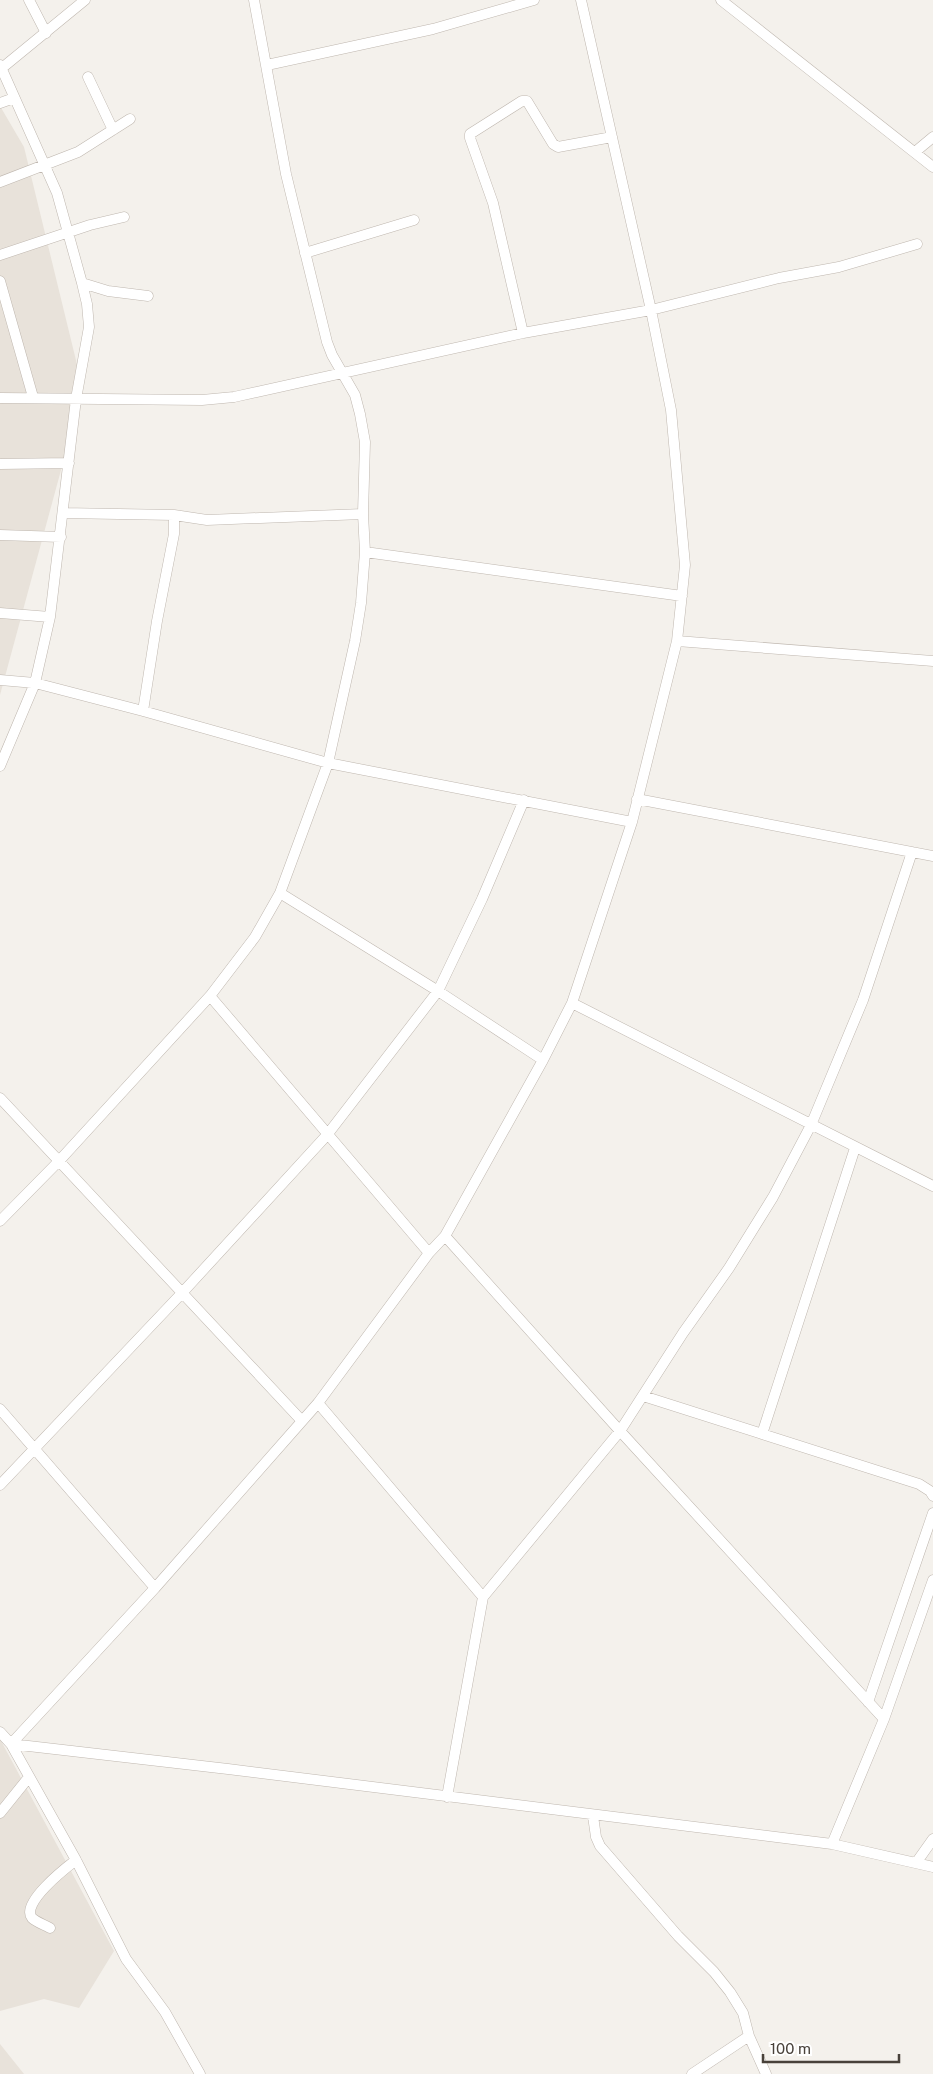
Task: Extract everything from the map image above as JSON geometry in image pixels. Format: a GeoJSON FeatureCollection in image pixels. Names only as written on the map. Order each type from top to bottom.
{"type":"FeatureCollection","features":[{"type":"Feature","properties":{"kind":"street"},"geometry":{"type":"LineString","coordinates":[[29,0],[46,33]]}},
{"type":"Feature","properties":{"kind":"street"},"geometry":{"type":"LineString","coordinates":[[0,766],[35,683],[50,617],[76,400],[88,327],[87,304],[57,193],[1,66],[46,33],[86,0]]}},
{"type":"Feature","properties":{"kind":"street"},"geometry":{"type":"LineString","coordinates":[[0,1221],[59,1161],[210,996],[255,937],[280,893],[328,763],[355,641],[361,603],[365,552],[363,514],[365,442],[355,395],[327,342],[286,174],[254,0]]}},
{"type":"Feature","properties":{"kind":"street"},"geometry":{"type":"LineString","coordinates":[[267,65],[434,29],[534,0]]}},
{"type":"Feature","properties":{"kind":"street"},"geometry":{"type":"LineString","coordinates":[[11,1744],[155,1588],[318,1403],[429,1253],[445,1236],[543,1060],[572,1003],[632,822],[677,640],[684,565],[671,410],[652,310],[581,0]]}},
{"type":"Feature","properties":{"kind":"street"},"geometry":{"type":"LineString","coordinates":[[721,0],[933,167]]}},
{"type":"Feature","properties":{"kind":"street"},"geometry":{"type":"LineString","coordinates":[[88,77],[113,130]]}},
{"type":"Feature","properties":{"kind":"street"},"geometry":{"type":"LineString","coordinates":[[0,103],[14,98]]}},
{"type":"Feature","properties":{"kind":"street"},"geometry":{"type":"LineString","coordinates":[[523,333],[493,203],[470,134],[522,101],[528,101],[552,144],[558,147],[612,137]]}},
{"type":"Feature","properties":{"kind":"street"},"geometry":{"type":"LineString","coordinates":[[0,182],[78,152],[130,119]]}},
{"type":"Feature","properties":{"kind":"street"},"geometry":{"type":"LineString","coordinates":[[915,152],[933,137]]}},
{"type":"Feature","properties":{"kind":"street"},"geometry":{"type":"LineString","coordinates":[[0,255],[90,225],[124,216]]}},
{"type":"Feature","properties":{"kind":"street"},"geometry":{"type":"LineString","coordinates":[[305,253],[414,220]]}},
{"type":"Feature","properties":{"kind":"street"},"geometry":{"type":"LineString","coordinates":[[0,398],[202,400],[234,397],[523,333],[652,310],[780,278],[839,267],[918,244]]}},
{"type":"Feature","properties":{"kind":"street"},"geometry":{"type":"LineString","coordinates":[[0,281],[33,397]]}},
{"type":"Feature","properties":{"kind":"street"},"geometry":{"type":"LineString","coordinates":[[82,283],[108,290],[148,296]]}},
{"type":"Feature","properties":{"kind":"street"},"geometry":{"type":"LineString","coordinates":[[0,464],[68,463]]}},
{"type":"Feature","properties":{"kind":"street"},"geometry":{"type":"LineString","coordinates":[[63,513],[174,515],[206,520],[363,514]]}},
{"type":"Feature","properties":{"kind":"street"},"geometry":{"type":"LineString","coordinates":[[143,711],[174,534],[174,515]]}},
{"type":"Feature","properties":{"kind":"street"},"geometry":{"type":"LineString","coordinates":[[0,536],[61,537]]}},
{"type":"Feature","properties":{"kind":"street"},"geometry":{"type":"LineString","coordinates":[[365,552],[682,596]]}},
{"type":"Feature","properties":{"kind":"street"},"geometry":{"type":"LineString","coordinates":[[0,613],[50,617]]}},
{"type":"Feature","properties":{"kind":"street"},"geometry":{"type":"LineString","coordinates":[[677,640],[933,661]]}},
{"type":"Feature","properties":{"kind":"street"},"geometry":{"type":"LineString","coordinates":[[0,680],[35,683],[328,763],[632,822]]}},
{"type":"Feature","properties":{"kind":"street"},"geometry":{"type":"LineString","coordinates":[[637,799],[933,856]]}},
{"type":"Feature","properties":{"kind":"street"},"geometry":{"type":"LineString","coordinates":[[0,1485],[182,1293],[327,1135],[438,991],[482,899],[524,800]]}},
{"type":"Feature","properties":{"kind":"street"},"geometry":{"type":"LineString","coordinates":[[447,1797],[483,1597],[620,1431],[683,1333],[729,1268],[773,1197],[811,1125],[864,1000],[912,852]]}},
{"type":"Feature","properties":{"kind":"street"},"geometry":{"type":"LineString","coordinates":[[280,893],[438,991],[543,1060]]}},
{"type":"Feature","properties":{"kind":"street"},"geometry":{"type":"LineString","coordinates":[[210,996],[429,1253]]}},
{"type":"Feature","properties":{"kind":"street"},"geometry":{"type":"LineString","coordinates":[[572,1003],[854,1148],[933,1186]]}},
{"type":"Feature","properties":{"kind":"street"},"geometry":{"type":"LineString","coordinates":[[0,1098],[302,1421]]}},
{"type":"Feature","properties":{"kind":"street"},"geometry":{"type":"LineString","coordinates":[[762,1434],[854,1148]]}},
{"type":"Feature","properties":{"kind":"street"},"geometry":{"type":"LineString","coordinates":[[445,1236],[620,1431],[884,1719]]}},
{"type":"Feature","properties":{"kind":"street"},"geometry":{"type":"LineString","coordinates":[[643,1396],[919,1484],[930,1491],[933,1496]]}},
{"type":"Feature","properties":{"kind":"street"},"geometry":{"type":"LineString","coordinates":[[318,1403],[483,1597]]}},
{"type":"Feature","properties":{"kind":"street"},"geometry":{"type":"LineString","coordinates":[[0,1409],[155,1588]]}},
{"type":"Feature","properties":{"kind":"street"},"geometry":{"type":"LineString","coordinates":[[868,1702],[933,1513]]}},
{"type":"Feature","properties":{"kind":"street"},"geometry":{"type":"LineString","coordinates":[[832,1844],[884,1719],[933,1580]]}},
{"type":"Feature","properties":{"kind":"street"},"geometry":{"type":"LineString","coordinates":[[0,1732],[11,1744],[76,1860],[126,1959],[165,2012],[200,2074]]}},
{"type":"Feature","properties":{"kind":"street"},"geometry":{"type":"LineString","coordinates":[[11,1744],[238,1770],[593,1816],[832,1844],[933,1867]]}},
{"type":"Feature","properties":{"kind":"street"},"geometry":{"type":"LineString","coordinates":[[0,1813],[29,1777]]}},
{"type":"Feature","properties":{"kind":"street"},"geometry":{"type":"LineString","coordinates":[[593,1816],[596,1837],[600,1846],[678,1936],[730,1992],[743,2013],[749,2036],[766,2074]]}},
{"type":"Feature","properties":{"kind":"street"},"geometry":{"type":"LineString","coordinates":[[916,1863],[933,1839]]}},
{"type":"Feature","properties":{"kind":"street"},"geometry":{"type":"LineString","coordinates":[[50,1928],[33,1918],[30,1913],[48,1882],[76,1860]]}},
{"type":"Feature","properties":{"kind":"street"},"geometry":{"type":"LineString","coordinates":[[692,2074],[749,2036]]}},
{"type":"Feature","properties":{"kind":"shaded area"},"geometry":{"type":"Polygon","coordinates":[[[0,106],[24,147],[83,389],[0,695],[0,106]]]}},
{"type":"Feature","properties":{"kind":"shaded area"},"geometry":{"type":"Polygon","coordinates":[[[0,1739],[114,1951],[79,2008],[44,1999],[0,2011],[0,1739]]]}},
{"type":"Feature","properties":{"kind":"shaded area"},"geometry":{"type":"Polygon","coordinates":[[[0,2044],[24,2074],[0,2074],[0,2044]]]}}]}
